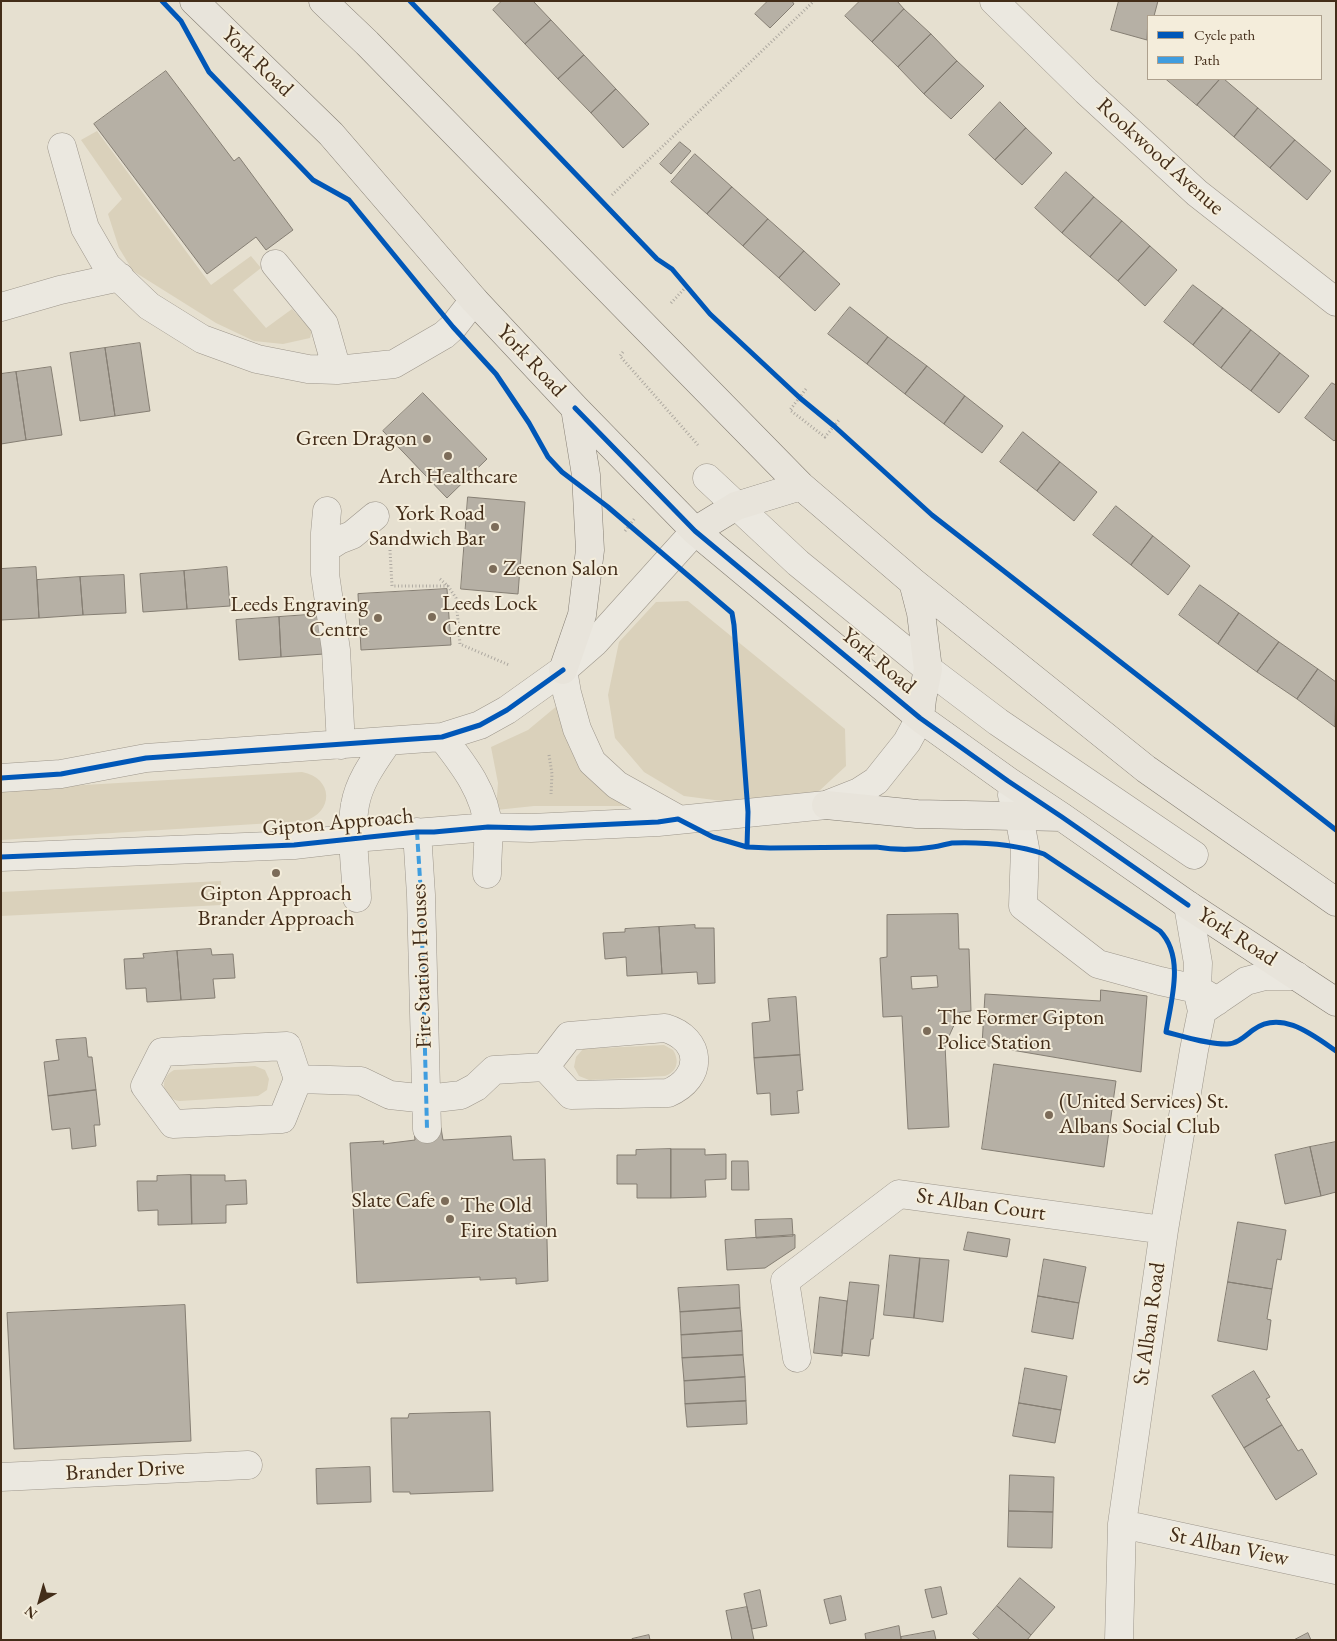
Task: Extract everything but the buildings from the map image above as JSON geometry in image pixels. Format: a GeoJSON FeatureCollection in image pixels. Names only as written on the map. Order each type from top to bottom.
{"type":"FeatureCollection","features":[{"type":"Feature","properties":{"kind":"highway","name":"York Road"},"geometry":{"type":"LineString","coordinates":[[194,1],[331,134],[474,300],[657,494],[695,531],[920,718],[1188,905],[1336,1002]]}},
{"type":"Feature","properties":{"kind":"highway"},"geometry":{"type":"LineString","coordinates":[[323,1],[367,43],[647,327],[801,486],[913,582],[1146,769],[1336,902]]}},
{"type":"Feature","properties":{"kind":"highway"},"geometry":{"type":"LineString","coordinates":[[564,670],[582,615],[590,550],[588,493],[575,408]]}},
{"type":"Feature","properties":{"kind":"highway"},"geometry":{"type":"LineString","coordinates":[[695,531],[736,506],[801,486]]}},
{"type":"Feature","properties":{"kind":"highway"},"geometry":{"type":"LineString","coordinates":[[913,582],[921,613],[928,669],[920,718]]}},
{"type":"Feature","properties":{"kind":"highway"},"geometry":{"type":"LineString","coordinates":[[826,805],[917,814],[1062,817]]}},
{"type":"Feature","properties":{"kind":"street","name":"Rookwood Avenue"},"geometry":{"type":"LineString","coordinates":[[994,1],[1086,91],[1197,193],[1329,286]]}},
{"type":"Feature","properties":{"kind":"street"},"geometry":{"type":"LineString","coordinates":[[62,146],[85,228],[107,266],[149,306],[202,339],[258,359],[308,369],[337,370],[394,364],[444,335],[474,300]]}},
{"type":"Feature","properties":{"kind":"street"},"geometry":{"type":"LineString","coordinates":[[275,264],[324,324],[337,370]]}},
{"type":"Feature","properties":{"kind":"street"},"geometry":{"type":"LineString","coordinates":[[1,307],[60,290],[120,278]]}},
{"type":"Feature","properties":{"kind":"street"},"geometry":{"type":"LineString","coordinates":[[707,478],[798,563],[928,669],[998,722],[1194,855]]}},
{"type":"Feature","properties":{"kind":"street"},"geometry":{"type":"LineString","coordinates":[[327,511],[325,574],[336,650],[341,744]]}},
{"type":"Feature","properties":{"kind":"street"},"geometry":{"type":"LineString","coordinates":[[325,549],[366,524]]}},
{"type":"Feature","properties":{"kind":"street"},"geometry":{"type":"LineString","coordinates":[[1,778],[61,774],[146,758],[442,737],[480,724],[507,710],[564,670],[595,642],[695,531]]}},
{"type":"Feature","properties":{"kind":"street"},"geometry":{"type":"LineString","coordinates":[[564,670],[567,693],[576,729],[592,762],[617,785],[678,819]]}},
{"type":"Feature","properties":{"kind":"street","name":"Gipton Approach"},"geometry":{"type":"LineString","coordinates":[[1,857],[294,845],[417,832],[488,827],[530,828],[658,822],[826,805],[859,792],[876,781],[907,742],[920,718]]}},
{"type":"Feature","properties":{"kind":"street"},"geometry":{"type":"LineString","coordinates":[[442,737],[464,764],[482,796],[488,827],[487,874]]}},
{"type":"Feature","properties":{"kind":"street"},"geometry":{"type":"LineString","coordinates":[[357,898],[353,824],[355,804],[362,782],[388,741]]}},
{"type":"Feature","properties":{"kind":"street"},"geometry":{"type":"LineString","coordinates":[[1008,781],[1019,816],[1026,848],[1023,906],[1098,964],[1160,981],[1205,1000],[1246,981],[1265,976],[1297,976]]}},
{"type":"Feature","properties":{"kind":"street","name":"Fire Station Houses"},"geometry":{"type":"LineString","coordinates":[[417,832],[421,895],[427,1129]]}},
{"type":"Feature","properties":{"kind":"street","name":"St Alban Road"},"geometry":{"type":"LineString","coordinates":[[1118,1640],[1122,1524],[1164,1230],[1194,1050],[1205,1000],[1188,905]]}},
{"type":"Feature","properties":{"kind":"street"},"geometry":{"type":"LineString","coordinates":[[665,1028],[684,1036],[694,1054],[694,1064],[686,1082],[678,1089],[668,1093],[571,1095],[546,1067],[569,1036],[665,1028]]}},
{"type":"Feature","properties":{"kind":"street"},"geometry":{"type":"LineString","coordinates":[[287,1046],[298,1079],[282,1119],[174,1124],[145,1086],[162,1052],[190,1050],[287,1046]]}},
{"type":"Feature","properties":{"kind":"street"},"geometry":{"type":"LineString","coordinates":[[298,1079],[361,1081],[390,1095],[427,1099],[461,1096],[476,1087],[494,1070],[546,1067]]}},
{"type":"Feature","properties":{"kind":"street","name":"St Alban Court"},"geometry":{"type":"LineString","coordinates":[[797,1358],[785,1281],[899,1194],[1164,1230]]}},
{"type":"Feature","properties":{"kind":"street","name":"Brander Drive"},"geometry":{"type":"LineString","coordinates":[[1,1477],[248,1465]]}},
{"type":"Feature","properties":{"kind":"street","name":"St Alban View"},"geometry":{"type":"LineString","coordinates":[[1122,1524],[1336,1570]]}},
{"type":"Feature","properties":{"kind":"path"},"geometry":{"type":"LineString","coordinates":[[612,196],[814,1]]}},
{"type":"Feature","properties":{"kind":"path"},"geometry":{"type":"LineString","coordinates":[[681,281],[692,292]]}},
{"type":"Feature","properties":{"kind":"path"},"geometry":{"type":"LineString","coordinates":[[686,287],[620,356],[698,445]]}},
{"type":"Feature","properties":{"kind":"path"},"geometry":{"type":"LineString","coordinates":[[806,390],[790,410],[825,436],[839,420]]}},
{"type":"Feature","properties":{"kind":"path"},"geometry":{"type":"LineString","coordinates":[[794,392],[807,404]]}},
{"type":"Feature","properties":{"kind":"path"},"geometry":{"type":"LineString","coordinates":[[827,421],[841,433]]}},
{"type":"Feature","properties":{"kind":"path"},"geometry":{"type":"LineString","coordinates":[[588,493],[668,560]]}},
{"type":"Feature","properties":{"kind":"path"},"geometry":{"type":"LineString","coordinates":[[621,535],[657,494]]}},
{"type":"Feature","properties":{"kind":"path"},"geometry":{"type":"LineString","coordinates":[[366,524],[370,541],[389,540],[392,586],[448,586]]}},
{"type":"Feature","properties":{"kind":"path"},"geometry":{"type":"LineString","coordinates":[[440,579],[448,586],[456,598],[460,644],[514,667]]}},
{"type":"Feature","properties":{"kind":"path"},"geometry":{"type":"LineString","coordinates":[[548,748],[552,774],[550,800]]}},
{"type":"Feature","properties":{"kind":"shaded area"},"geometry":{"type":"Polygon","coordinates":[[[97,131],[211,285],[251,256],[261,268],[233,290],[266,328],[292,309],[312,331],[310,338],[283,344],[254,341],[216,323],[133,271],[119,248],[108,214],[122,199],[81,140],[97,131]]]}},
{"type":"Feature","properties":{"kind":"shaded area"},"geometry":{"type":"Polygon","coordinates":[[[688,601],[845,729],[846,766],[818,792],[787,801],[722,801],[684,796],[644,772],[615,738],[608,695],[619,642],[656,602],[688,601]]]}},
{"type":"Feature","properties":{"kind":"shaded area"},"geometry":{"type":"Polygon","coordinates":[[[558,705],[629,806],[534,806],[496,810],[498,783],[491,747],[528,730],[558,705]]]}},
{"type":"Feature","properties":{"kind":"shaded area"},"geometry":{"type":"Polygon","coordinates":[[[302,772],[320,781],[325,788],[326,796],[325,804],[321,811],[314,817],[304,821],[1,840],[1,790],[302,772]]]}},
{"type":"Feature","properties":{"kind":"shaded area"},"geometry":{"type":"Polygon","coordinates":[[[221,881],[222,905],[1,916],[1,892],[221,881]]]}},
{"type":"Feature","properties":{"kind":"shaded area"},"geometry":{"type":"Polygon","coordinates":[[[664,1045],[673,1050],[677,1062],[675,1069],[665,1076],[589,1080],[579,1076],[574,1067],[576,1057],[583,1049],[664,1045]]]}},
{"type":"Feature","properties":{"kind":"shaded area"},"geometry":{"type":"Polygon","coordinates":[[[255,1066],[265,1070],[269,1079],[267,1090],[258,1096],[180,1101],[169,1096],[164,1088],[166,1078],[174,1070],[255,1066]]]}},
{"type":"Feature","properties":{"kind":"marked path"},"geometry":{"type":"LineString","coordinates":[[417,832],[421,895],[427,1129]]}},
{"type":"Feature","properties":{"kind":"cycle path"},"geometry":{"type":"LineString","coordinates":[[162,1],[181,21],[209,72],[313,180],[349,200],[453,327],[496,374],[529,423],[548,457],[562,472],[608,507],[732,613],[748,812],[747,847]]}},
{"type":"Feature","properties":{"kind":"cycle path"},"geometry":{"type":"LineString","coordinates":[[410,1],[657,259],[672,269],[710,314],[800,398],[834,426],[932,515],[1336,830]]}},
{"type":"Feature","properties":{"kind":"cycle path"},"geometry":{"type":"LineString","coordinates":[[575,408],[695,531],[920,718],[1188,905]]}},
{"type":"Feature","properties":{"kind":"cycle path"},"geometry":{"type":"LineString","coordinates":[[1,778],[61,774],[146,758],[442,737],[480,725],[507,710],[563,670]]}},
{"type":"Feature","properties":{"kind":"cycle path"},"geometry":{"type":"LineString","coordinates":[[1,857],[294,845],[417,832],[488,827],[531,828],[658,822],[678,819],[713,837],[747,847],[876,847],[912,849],[952,843],[987,843],[1010,846],[1044,854],[1160,931],[1168,942],[1174,966],[1173,993],[1166,1032],[1204,1042],[1231,1044],[1264,1024],[1286,1023],[1307,1032],[1336,1051]]}},
{"type":"Feature","properties":{"kind":"place","name":"Green Dragon"},"geometry":{"type":"Point","coordinates":[427,439]}},
{"type":"Feature","properties":{"kind":"place","name":"Arch Healthcare"},"geometry":{"type":"Point","coordinates":[448,456]}},
{"type":"Feature","properties":{"kind":"place","name":"York Road Sandwich Bar"},"geometry":{"type":"Point","coordinates":[495,527]}},
{"type":"Feature","properties":{"kind":"place","name":"Zeenon Salon"},"geometry":{"type":"Point","coordinates":[493,569]}},
{"type":"Feature","properties":{"kind":"place","name":"Leeds Lock Centre"},"geometry":{"type":"Point","coordinates":[432,617]}},
{"type":"Feature","properties":{"kind":"place","name":"Leeds Engraving Centre"},"geometry":{"type":"Point","coordinates":[378,618]}},
{"type":"Feature","properties":{"kind":"place","name":"Gipton Approach Brander Approach"},"geometry":{"type":"Point","coordinates":[276,873]}},
{"type":"Feature","properties":{"kind":"place","name":"The Former Gipton Police Station"},"geometry":{"type":"Point","coordinates":[927,1031]}},
{"type":"Feature","properties":{"kind":"place","name":"(United Services) St. Albans Social Club"},"geometry":{"type":"Point","coordinates":[1049,1115]}},
{"type":"Feature","properties":{"kind":"place","name":"Slate Cafe"},"geometry":{"type":"Point","coordinates":[445,1201]}},
{"type":"Feature","properties":{"kind":"place","name":"The Old Fire Station"},"geometry":{"type":"Point","coordinates":[450,1219]}}]}
